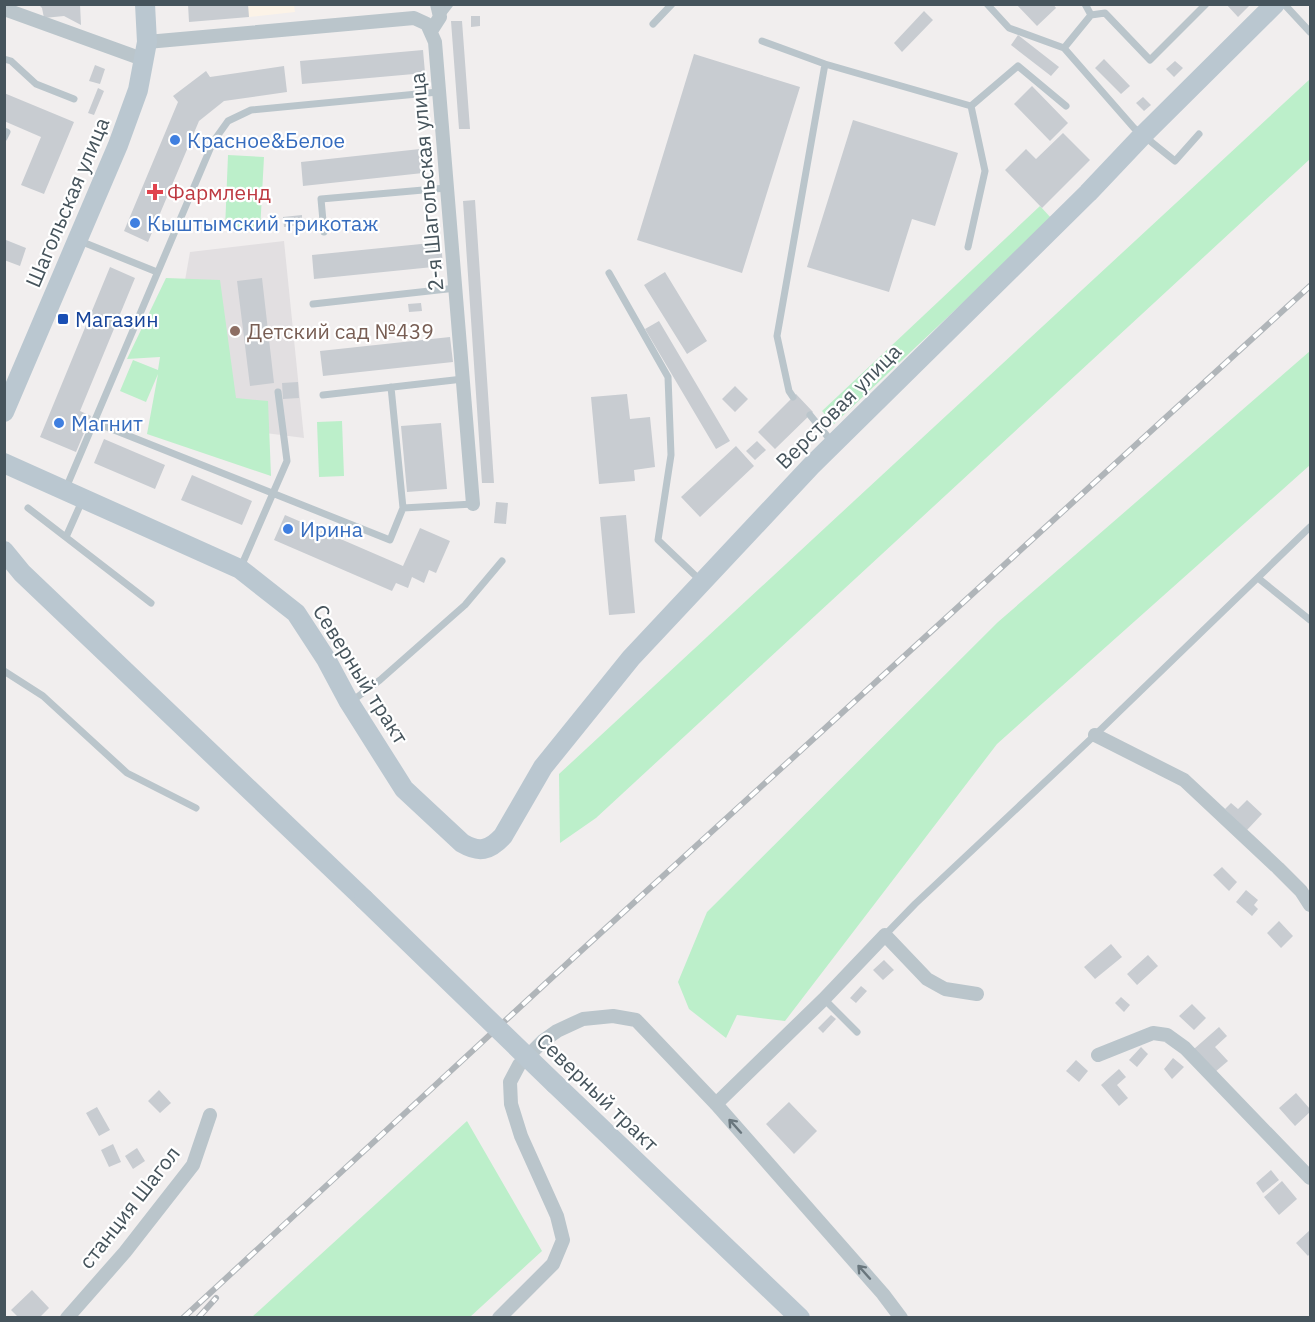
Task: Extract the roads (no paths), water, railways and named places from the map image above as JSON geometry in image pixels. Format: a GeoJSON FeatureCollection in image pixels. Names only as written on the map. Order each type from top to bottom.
{"type":"FeatureCollection","features":[{"type":"Feature","properties":{"kind":"street","name":"Шагольская улица"},"geometry":{"type":"LineString","coordinates":[[6,403],[118,145],[138,90],[146,51],[145,4]]}},
{"type":"Feature","properties":{"kind":"street","name":"Верстовая улица"},"geometry":{"type":"LineString","coordinates":[[462,843],[472,849],[485,850],[495,845],[503,836],[543,766],[631,658],[833,444],[1080,201],[1142,135],[1275,4]]}},
{"type":"Feature","properties":{"kind":"street"},"geometry":{"type":"LineString","coordinates":[[4,9],[146,51],[414,18],[427,24],[431,31]]}},
{"type":"Feature","properties":{"kind":"street"},"geometry":{"type":"LineString","coordinates":[[431,31],[439,10]]}},
{"type":"Feature","properties":{"kind":"street","name":"2-я Шагольская улица"},"geometry":{"type":"LineString","coordinates":[[431,31],[435,42],[473,504]]}},
{"type":"Feature","properties":{"kind":"street","name":"Северный тракт"},"geometry":{"type":"LineString","coordinates":[[4,463],[240,569],[296,613],[326,658],[350,702],[404,789],[462,843]]}},
{"type":"Feature","properties":{"kind":"street","name":"Северный тракт"},"geometry":{"type":"LineString","coordinates":[[4,551],[22,573],[800,1317]]}},
{"type":"Feature","properties":{"kind":"street"},"geometry":{"type":"LineString","coordinates":[[1095,735],[1184,780],[1306,886],[1311,905]]}},
{"type":"Feature","properties":{"kind":"street"},"geometry":{"type":"LineString","coordinates":[[716,1104],[824,999],[885,935],[927,979],[945,989],[977,994]]}},
{"type":"Feature","properties":{"kind":"street"},"geometry":{"type":"LineString","coordinates":[[499,1317],[553,1264],[563,1240],[556,1216],[521,1136],[511,1104],[510,1082],[519,1065],[543,1041],[557,1031],[583,1019],[613,1016],[636,1020],[716,1104],[901,1317]]}},
{"type":"Feature","properties":{"kind":"street"},"geometry":{"type":"LineString","coordinates":[[1098,1055],[1153,1033],[1167,1035],[1185,1048],[1311,1178]]}},
{"type":"Feature","properties":{"kind":"street","name":"станция Шагол"},"geometry":{"type":"LineString","coordinates":[[67,1317],[125,1252],[193,1165],[210,1115]]}},
{"type":"Feature","properties":{"kind":"lane"},"geometry":{"type":"LineString","coordinates":[[439,10],[450,4]]}},
{"type":"Feature","properties":{"kind":"lane"},"geometry":{"type":"LineString","coordinates":[[653,24],[672,4]]}},
{"type":"Feature","properties":{"kind":"lane"},"geometry":{"type":"LineString","coordinates":[[987,4],[1009,28],[1064,48],[1142,135],[1175,161],[1199,134]]}},
{"type":"Feature","properties":{"kind":"lane"},"geometry":{"type":"LineString","coordinates":[[1085,4],[1091,15]]}},
{"type":"Feature","properties":{"kind":"lane"},"geometry":{"type":"LineString","coordinates":[[1064,48],[1091,15],[1105,13],[1150,60],[1206,4]]}},
{"type":"Feature","properties":{"kind":"lane"},"geometry":{"type":"LineString","coordinates":[[1284,4],[1311,32]]}},
{"type":"Feature","properties":{"kind":"lane"},"geometry":{"type":"LineString","coordinates":[[762,41],[825,64],[971,106]]}},
{"type":"Feature","properties":{"kind":"lane"},"geometry":{"type":"LineString","coordinates":[[4,59],[11,61],[36,84],[74,99]]}},
{"type":"Feature","properties":{"kind":"lane"},"geometry":{"type":"LineString","coordinates":[[793,397],[789,391],[777,336],[825,64]]}},
{"type":"Feature","properties":{"kind":"lane"},"geometry":{"type":"LineString","coordinates":[[971,106],[1017,66],[1066,106]]}},
{"type":"Feature","properties":{"kind":"lane"},"geometry":{"type":"LineString","coordinates":[[66,537],[74,494],[94,422],[213,142],[228,121],[250,110],[438,92]]}},
{"type":"Feature","properties":{"kind":"lane"},"geometry":{"type":"LineString","coordinates":[[968,247],[985,171],[971,106]]}},
{"type":"Feature","properties":{"kind":"lane"},"geometry":{"type":"LineString","coordinates":[[4,131],[7,132],[4,138]]}},
{"type":"Feature","properties":{"kind":"lane"},"geometry":{"type":"LineString","coordinates":[[324,232],[321,199],[446,188]]}},
{"type":"Feature","properties":{"kind":"lane"},"geometry":{"type":"LineString","coordinates":[[77,240],[157,272]]}},
{"type":"Feature","properties":{"kind":"lane"},"geometry":{"type":"LineString","coordinates":[[609,273],[668,376],[670,454],[658,540],[703,582]]}},
{"type":"Feature","properties":{"kind":"lane"},"geometry":{"type":"LineString","coordinates":[[313,304],[456,288]]}},
{"type":"Feature","properties":{"kind":"lane"},"geometry":{"type":"LineString","coordinates":[[323,395],[463,379]]}},
{"type":"Feature","properties":{"kind":"lane"},"geometry":{"type":"LineString","coordinates":[[94,422],[272,495],[390,540],[403,508],[391,387]]}},
{"type":"Feature","properties":{"kind":"lane"},"geometry":{"type":"LineString","coordinates":[[240,569],[287,461],[278,392]]}},
{"type":"Feature","properties":{"kind":"lane"},"geometry":{"type":"LineString","coordinates":[[810,415],[833,444]]}},
{"type":"Feature","properties":{"kind":"lane"},"geometry":{"type":"LineString","coordinates":[[403,508],[473,504]]}},
{"type":"Feature","properties":{"kind":"lane"},"geometry":{"type":"LineString","coordinates":[[28,508],[151,603]]}},
{"type":"Feature","properties":{"kind":"lane"},"geometry":{"type":"LineString","coordinates":[[885,935],[1311,527]]}},
{"type":"Feature","properties":{"kind":"lane"},"geometry":{"type":"LineString","coordinates":[[350,702],[380,680],[465,605],[502,561]]}},
{"type":"Feature","properties":{"kind":"lane"},"geometry":{"type":"LineString","coordinates":[[1258,578],[1311,620]]}},
{"type":"Feature","properties":{"kind":"lane"},"geometry":{"type":"LineString","coordinates":[[4,671],[43,696],[127,773],[196,808]]}},
{"type":"Feature","properties":{"kind":"lane"},"geometry":{"type":"LineString","coordinates":[[824,999],[856,1032]]}},
{"type":"Feature","properties":{"kind":"railway"},"geometry":{"type":"LineString","coordinates":[[183,1318],[571,960],[1310,286]]}},
{"type":"Feature","properties":{"kind":"railway"},"geometry":{"type":"LineString","coordinates":[[198,1318],[216,1298]]}},
{"type":"Feature","properties":{"kind":"place","name":"Красное&Белое"},"geometry":{"type":"Point","coordinates":[175,140]}},
{"type":"Feature","properties":{"kind":"place","name":"Фармленд"},"geometry":{"type":"Point","coordinates":[155,192]}},
{"type":"Feature","properties":{"kind":"place","name":"Кыштымский трикотаж"},"geometry":{"type":"Point","coordinates":[135,223]}},
{"type":"Feature","properties":{"kind":"place","name":"Магазин"},"geometry":{"type":"Point","coordinates":[63,319]}},
{"type":"Feature","properties":{"kind":"place","name":"Детский сад №439"},"geometry":{"type":"Point","coordinates":[235,331]}},
{"type":"Feature","properties":{"kind":"place","name":"Магнит"},"geometry":{"type":"Point","coordinates":[59,423]}},
{"type":"Feature","properties":{"kind":"place","name":"Ирина"},"geometry":{"type":"Point","coordinates":[288,529]}}]}
